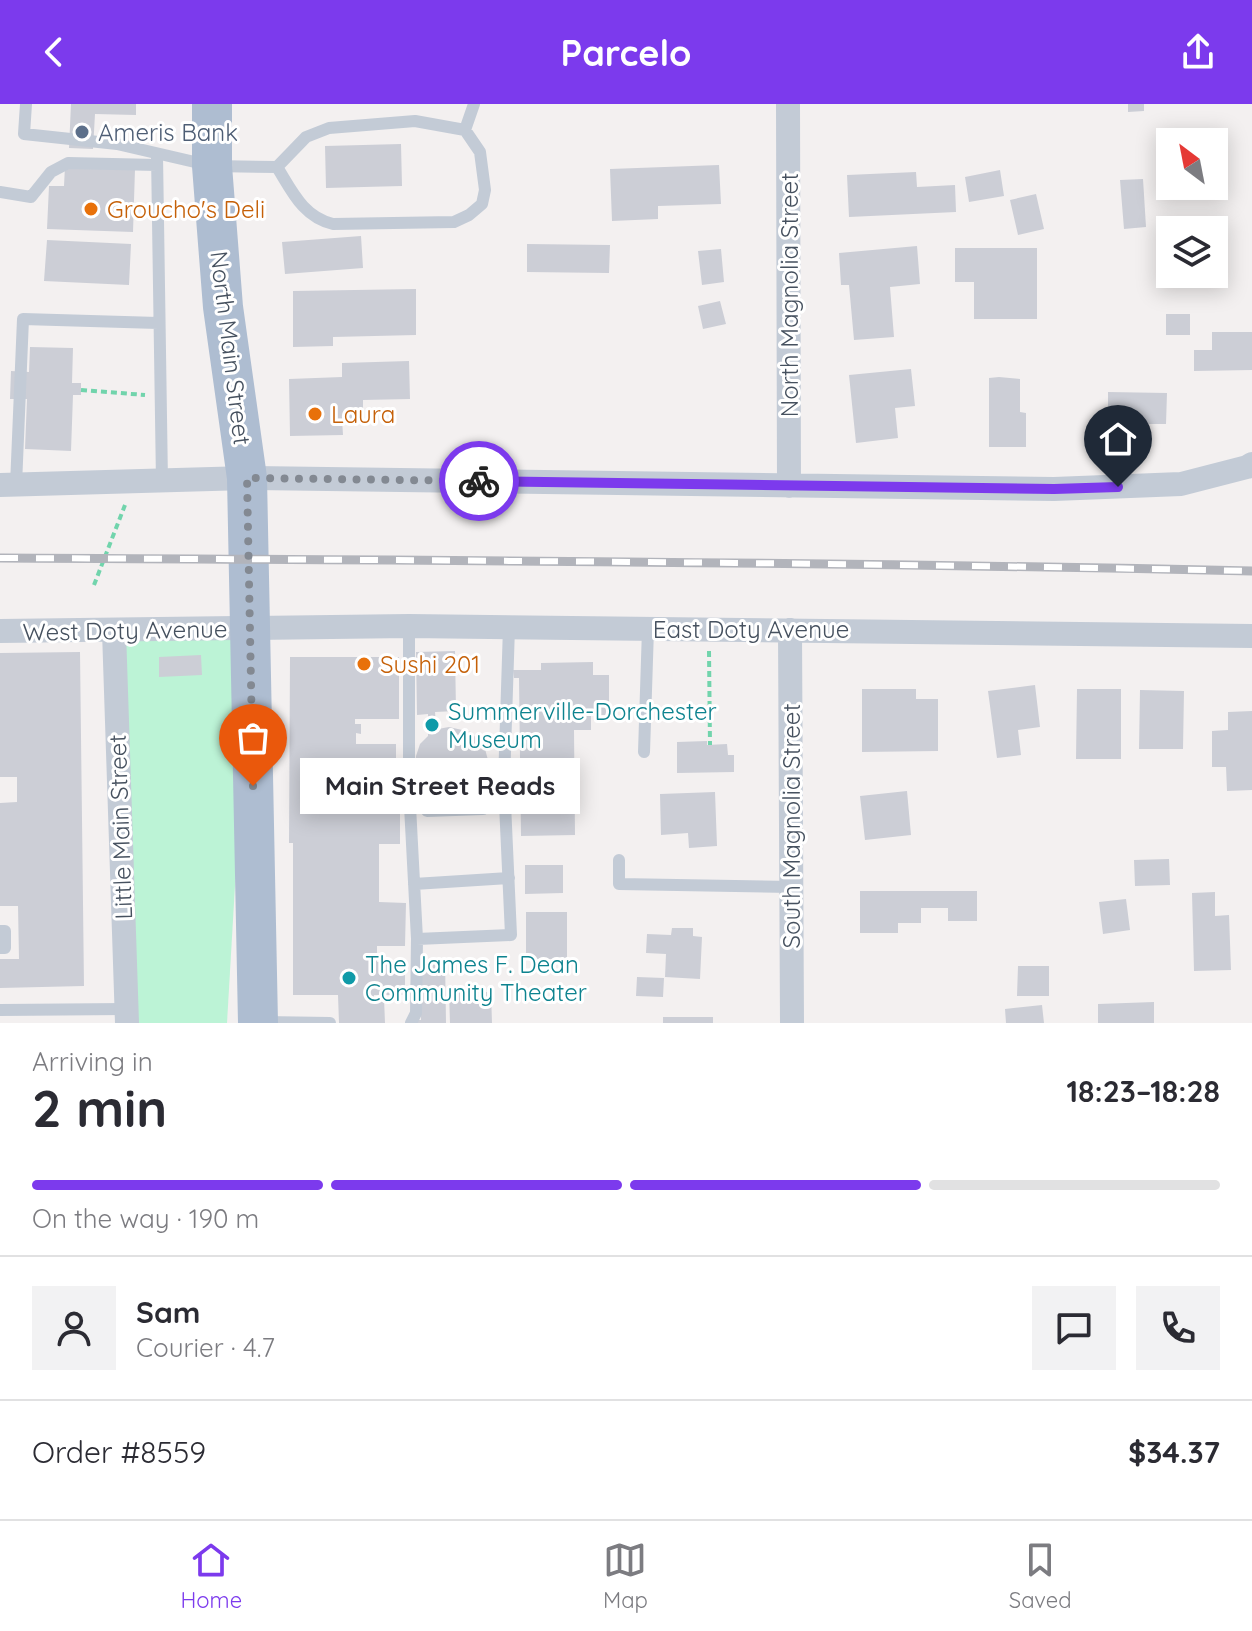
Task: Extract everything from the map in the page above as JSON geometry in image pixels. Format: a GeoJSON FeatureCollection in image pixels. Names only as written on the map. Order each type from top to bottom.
{"type":"FeatureCollection","features":[{"type":"Feature","properties":{"kind":"main road","name":"North Main Street"},"geometry":{"type":"LineString","coordinates":[[212,104],[212,166],[223,307],[247,478],[258,1023]]}},
{"type":"Feature","properties":{"kind":"street","name":"North Magnolia Street"},"geometry":{"type":"LineString","coordinates":[[788,104],[789,486]]}},
{"type":"Feature","properties":{"kind":"street"},"geometry":{"type":"LineString","coordinates":[[8,485],[247,478],[1054,489],[1181,484],[1252,464]]}},
{"type":"Feature","properties":{"kind":"street","name":"East Doty Avenue"},"geometry":{"type":"LineString","coordinates":[[250,628],[409,626],[1252,636]]}},
{"type":"Feature","properties":{"kind":"street","name":"West Doty Avenue"},"geometry":{"type":"LineString","coordinates":[[0,631],[250,628]]}},
{"type":"Feature","properties":{"kind":"street","name":"South Magnolia Street"},"geometry":{"type":"LineString","coordinates":[[790,630],[792,1023]]}},
{"type":"Feature","properties":{"kind":"street","name":"Little Main Street"},"geometry":{"type":"LineString","coordinates":[[114,631],[126,1016]]}},
{"type":"Feature","properties":{"kind":"lane"},"geometry":{"type":"LineString","coordinates":[[26,104],[24,134],[117,144],[157,160]]}},
{"type":"Feature","properties":{"kind":"lane"},"geometry":{"type":"LineString","coordinates":[[465,130],[474,104]]}},
{"type":"Feature","properties":{"kind":"lane"},"geometry":{"type":"LineString","coordinates":[[0,192],[31,197],[51,172],[68,163],[157,160],[212,166],[277,167],[306,137],[329,128],[415,121],[465,130],[480,152],[485,190],[482,204],[454,222],[333,224],[318,221],[298,201],[277,167]]}},
{"type":"Feature","properties":{"kind":"lane"},"geometry":{"type":"LineString","coordinates":[[157,160],[162,482]]}},
{"type":"Feature","properties":{"kind":"lane"},"geometry":{"type":"LineString","coordinates":[[8,485],[23,319],[158,323]]}},
{"type":"Feature","properties":{"kind":"lane"},"geometry":{"type":"LineString","coordinates":[[409,626],[409,783],[417,939],[416,1013],[411,1023]]}},
{"type":"Feature","properties":{"kind":"lane"},"geometry":{"type":"LineString","coordinates":[[417,939],[511,935],[504,782],[509,627]]}},
{"type":"Feature","properties":{"kind":"lane"},"geometry":{"type":"LineString","coordinates":[[644,752],[648,629]]}},
{"type":"Feature","properties":{"kind":"lane"},"geometry":{"type":"LineString","coordinates":[[409,783],[427,811],[483,809],[504,782]]}},
{"type":"Feature","properties":{"kind":"lane"},"geometry":{"type":"LineString","coordinates":[[619,860],[619,884],[792,887]]}},
{"type":"Feature","properties":{"kind":"lane"},"geometry":{"type":"LineString","coordinates":[[414,884],[509,878]]}},
{"type":"Feature","properties":{"kind":"lane"},"geometry":{"type":"LineString","coordinates":[[0,931],[5,931],[5,948],[0,948]]}},
{"type":"Feature","properties":{"kind":"lane"},"geometry":{"type":"LineString","coordinates":[[0,1010],[126,1016]]}},
{"type":"Feature","properties":{"kind":"lane"},"geometry":{"type":"LineString","coordinates":[[258,1023],[330,1023]]}},
{"type":"Feature","properties":{"kind":"path"},"geometry":{"type":"LineString","coordinates":[[81,390],[160,396]]}},
{"type":"Feature","properties":{"kind":"path"},"geometry":{"type":"LineString","coordinates":[[94,585],[133,483]]}},
{"type":"Feature","properties":{"kind":"path"},"geometry":{"type":"LineString","coordinates":[[709,629],[710,745]]}},
{"type":"Feature","properties":{"kind":"green space"},"geometry":{"type":"Polygon","coordinates":[[[250,628],[227,1023],[134,1023],[114,631],[250,628]]]}},
{"type":"Feature","properties":{"kind":"building","name":"Ameris Bank"},"geometry":{"type":"Polygon","coordinates":[[[71,104],[136,104],[136,115],[95,114],[93,149],[69,148],[71,104]]]}},
{"type":"Feature","properties":{"kind":"building"},"geometry":{"type":"Polygon","coordinates":[[[1128,104],[1144,104],[1144,111],[1128,112],[1128,104]]]}},
{"type":"Feature","properties":{"kind":"building"},"geometry":{"type":"Polygon","coordinates":[[[401,144],[402,186],[326,188],[325,146],[401,144]]]}},
{"type":"Feature","properties":{"kind":"building"},"geometry":{"type":"Polygon","coordinates":[[[719,165],[721,204],[658,206],[658,219],[612,221],[610,169],[719,165]]]}},
{"type":"Feature","properties":{"kind":"building","name":"Groucho's Deli"},"geometry":{"type":"Polygon","coordinates":[[[65,166],[135,169],[133,232],[47,229],[49,186],[64,186],[65,166]]]}},
{"type":"Feature","properties":{"kind":"building"},"geometry":{"type":"Polygon","coordinates":[[[1000,170],[1004,196],[969,202],[965,177],[1000,170]]]}},
{"type":"Feature","properties":{"kind":"building"},"geometry":{"type":"Polygon","coordinates":[[[916,172],[917,187],[955,185],[956,212],[849,217],[847,175],[916,172]]]}},
{"type":"Feature","properties":{"kind":"building"},"geometry":{"type":"Polygon","coordinates":[[[1143,179],[1146,227],[1124,229],[1120,180],[1143,179]]]}},
{"type":"Feature","properties":{"kind":"building"},"geometry":{"type":"Polygon","coordinates":[[[1036,194],[1044,229],[1018,235],[1010,200],[1036,194]]]}},
{"type":"Feature","properties":{"kind":"building"},"geometry":{"type":"Polygon","coordinates":[[[361,236],[363,268],[285,274],[282,242],[361,236]]]}},
{"type":"Feature","properties":{"kind":"building"},"geometry":{"type":"Polygon","coordinates":[[[47,240],[131,244],[129,285],[44,281],[47,240]]]}},
{"type":"Feature","properties":{"kind":"building"},"geometry":{"type":"Polygon","coordinates":[[[527,244],[610,245],[609,273],[527,272],[527,244]]]}},
{"type":"Feature","properties":{"kind":"building"},"geometry":{"type":"Polygon","coordinates":[[[917,246],[920,284],[890,287],[894,337],[854,340],[849,285],[841,285],[839,253],[917,246]]]}},
{"type":"Feature","properties":{"kind":"building"},"geometry":{"type":"Polygon","coordinates":[[[955,248],[1037,248],[1037,319],[974,319],[974,282],[955,282],[955,248]]]}},
{"type":"Feature","properties":{"kind":"building"},"geometry":{"type":"Polygon","coordinates":[[[721,249],[724,282],[702,285],[698,251],[721,249]]]}},
{"type":"Feature","properties":{"kind":"building"},"geometry":{"type":"Polygon","coordinates":[[[416,289],[416,335],[333,337],[333,346],[293,347],[293,291],[416,289]]]}},
{"type":"Feature","properties":{"kind":"building"},"geometry":{"type":"Polygon","coordinates":[[[720,301],[726,324],[703,329],[698,306],[720,301]]]}},
{"type":"Feature","properties":{"kind":"building"},"geometry":{"type":"Polygon","coordinates":[[[1166,314],[1190,314],[1190,335],[1166,335],[1166,314]]]}},
{"type":"Feature","properties":{"kind":"building"},"geometry":{"type":"Polygon","coordinates":[[[1212,332],[1252,332],[1252,370],[1194,371],[1194,350],[1212,350],[1212,332]]]}},
{"type":"Feature","properties":{"kind":"building"},"geometry":{"type":"Polygon","coordinates":[[[30,347],[73,348],[72,383],[81,383],[81,395],[73,395],[71,451],[25,449],[27,399],[10,399],[11,371],[29,372],[30,347]]]}},
{"type":"Feature","properties":{"kind":"building"},"geometry":{"type":"Polygon","coordinates":[[[409,361],[410,399],[363,400],[363,419],[342,419],[343,435],[290,436],[289,379],[342,377],[342,363],[409,361]]]}},
{"type":"Feature","properties":{"kind":"building"},"geometry":{"type":"Polygon","coordinates":[[[911,369],[915,406],[895,408],[898,438],[856,443],[849,375],[911,369]]]}},
{"type":"Feature","properties":{"kind":"building"},"geometry":{"type":"Polygon","coordinates":[[[989,378],[1020,379],[1020,412],[1026,413],[1026,447],[989,447],[989,378]]]}},
{"type":"Feature","properties":{"kind":"building"},"geometry":{"type":"Polygon","coordinates":[[[1108,392],[1167,393],[1166,424],[1108,424],[1108,392]]]}},
{"type":"Feature","properties":{"kind":"building","name":"Summerville-Dorchester Museum"},"geometry":{"type":"Polygon","coordinates":[[[455,651],[456,711],[435,712],[436,724],[438,729],[449,727],[471,732],[485,749],[488,760],[482,783],[474,792],[463,798],[450,799],[438,797],[427,790],[419,781],[415,769],[420,744],[428,736],[428,714],[417,715],[416,652],[455,651]]]}},
{"type":"Feature","properties":{"kind":"building"},"geometry":{"type":"Polygon","coordinates":[[[80,652],[84,986],[0,988],[0,959],[19,959],[18,906],[0,906],[0,803],[17,802],[17,777],[0,777],[0,653],[80,652]]]}},
{"type":"Feature","properties":{"kind":"building"},"geometry":{"type":"Polygon","coordinates":[[[201,655],[202,675],[159,677],[159,657],[201,655]]]}},
{"type":"Feature","properties":{"kind":"building"},"geometry":{"type":"Polygon","coordinates":[[[290,657],[399,657],[399,719],[355,719],[355,724],[361,724],[361,734],[356,733],[356,744],[396,744],[396,769],[359,769],[359,790],[386,791],[386,804],[400,804],[400,844],[379,844],[379,902],[406,903],[405,946],[377,946],[377,962],[405,961],[405,995],[374,995],[374,999],[384,998],[385,1023],[339,1023],[338,995],[293,995],[293,843],[289,843],[290,657]]]}},
{"type":"Feature","properties":{"kind":"building"},"geometry":{"type":"Polygon","coordinates":[[[593,662],[593,675],[609,675],[609,715],[591,715],[591,730],[574,730],[575,835],[521,836],[519,678],[514,678],[513,670],[541,670],[541,663],[593,662]]]}},
{"type":"Feature","properties":{"kind":"building"},"geometry":{"type":"Polygon","coordinates":[[[1035,685],[1040,727],[1018,730],[1021,755],[997,758],[988,691],[1035,685]]]}},
{"type":"Feature","properties":{"kind":"building"},"geometry":{"type":"Polygon","coordinates":[[[862,689],[916,689],[916,699],[938,699],[938,751],[862,752],[862,689]]]}},
{"type":"Feature","properties":{"kind":"building"},"geometry":{"type":"Polygon","coordinates":[[[1077,689],[1121,689],[1121,759],[1076,759],[1077,689]]]}},
{"type":"Feature","properties":{"kind":"building"},"geometry":{"type":"Polygon","coordinates":[[[1140,690],[1184,691],[1183,749],[1139,749],[1140,690]]]}},
{"type":"Feature","properties":{"kind":"building"},"geometry":{"type":"Polygon","coordinates":[[[1252,711],[1252,790],[1227,791],[1226,767],[1212,767],[1212,731],[1228,730],[1228,712],[1252,711]]]}},
{"type":"Feature","properties":{"kind":"building"},"geometry":{"type":"Polygon","coordinates":[[[707,741],[707,745],[727,744],[728,755],[734,755],[734,772],[677,773],[677,742],[707,741]]]}},
{"type":"Feature","properties":{"kind":"building"},"geometry":{"type":"Polygon","coordinates":[[[907,791],[911,835],[865,840],[860,796],[907,791]]]}},
{"type":"Feature","properties":{"kind":"building"},"geometry":{"type":"Polygon","coordinates":[[[715,792],[717,846],[689,848],[688,833],[661,835],[660,794],[715,792]]]}},
{"type":"Feature","properties":{"kind":"building"},"geometry":{"type":"Polygon","coordinates":[[[1169,859],[1170,885],[1135,886],[1134,860],[1169,859]]]}},
{"type":"Feature","properties":{"kind":"building"},"geometry":{"type":"Polygon","coordinates":[[[525,865],[563,865],[563,893],[525,894],[525,865]]]}},
{"type":"Feature","properties":{"kind":"building"},"geometry":{"type":"Polygon","coordinates":[[[860,891],[977,891],[977,921],[948,921],[948,908],[921,908],[921,923],[898,923],[898,933],[860,933],[860,891]]]}},
{"type":"Feature","properties":{"kind":"building"},"geometry":{"type":"Polygon","coordinates":[[[1215,892],[1215,916],[1229,915],[1231,970],[1194,971],[1192,893],[1215,892]]]}},
{"type":"Feature","properties":{"kind":"building"},"geometry":{"type":"Polygon","coordinates":[[[1126,899],[1130,930],[1103,934],[1099,902],[1126,899]]]}},
{"type":"Feature","properties":{"kind":"building"},"geometry":{"type":"Polygon","coordinates":[[[526,912],[567,912],[567,959],[526,959],[526,912]]]}},
{"type":"Feature","properties":{"kind":"building"},"geometry":{"type":"Polygon","coordinates":[[[672,928],[693,928],[693,936],[702,937],[700,979],[665,977],[666,954],[646,953],[647,934],[671,935],[672,928]]]}},
{"type":"Feature","properties":{"kind":"building"},"geometry":{"type":"Polygon","coordinates":[[[445,959],[446,1023],[414,1023],[421,1020],[420,960],[445,959]]]}},
{"type":"Feature","properties":{"kind":"building"},"geometry":{"type":"Polygon","coordinates":[[[1018,966],[1049,966],[1049,996],[1017,996],[1018,966]]]}},
{"type":"Feature","properties":{"kind":"building"},"geometry":{"type":"Polygon","coordinates":[[[637,977],[664,978],[663,997],[636,996],[637,977]]]}},
{"type":"Feature","properties":{"kind":"building"},"geometry":{"type":"Polygon","coordinates":[[[449,992],[491,992],[492,1023],[450,1023],[449,992]]]}},
{"type":"Feature","properties":{"kind":"building"},"geometry":{"type":"Polygon","coordinates":[[[1154,1002],[1154,1023],[1098,1023],[1098,1004],[1154,1002]]]}},
{"type":"Feature","properties":{"kind":"building"},"geometry":{"type":"Polygon","coordinates":[[[1042,1005],[1044,1023],[1006,1023],[1005,1009],[1042,1005]]]}},
{"type":"Feature","properties":{"kind":"building"},"geometry":{"type":"Polygon","coordinates":[[[663,1017],[713,1017],[713,1023],[663,1023],[663,1017]]]}},
{"type":"Feature","properties":{"kind":"railway"},"geometry":{"type":"LineString","coordinates":[[0,558],[783,563],[1252,571]]}},
{"type":"Feature","properties":{"kind":"way so far"},"geometry":{"type":"LineString","coordinates":[[253,786],[247,478],[479,481]]}},
{"type":"Feature","properties":{"kind":"place","name":"Ameris Bank"},"geometry":{"type":"Point","coordinates":[82,132]}},
{"type":"Feature","properties":{"kind":"place","name":"Groucho's Deli"},"geometry":{"type":"Point","coordinates":[91,209]}},
{"type":"Feature","properties":{"kind":"place","name":"Laura"},"geometry":{"type":"Point","coordinates":[315,414]}},
{"type":"Feature","properties":{"kind":"place","name":"Sushi 201"},"geometry":{"type":"Point","coordinates":[364,664]}},
{"type":"Feature","properties":{"kind":"place","name":"Summerville-Dorchester Museum"},"geometry":{"type":"Point","coordinates":[432,725]}},
{"type":"Feature","properties":{"kind":"place","name":"Main Street Reads"},"geometry":{"type":"Point","coordinates":[253,786]}},
{"type":"Feature","properties":{"kind":"place","name":"The James F. Dean Community Theater"},"geometry":{"type":"Point","coordinates":[349,978]}},
{"type":"Feature","properties":{"kind":"route"},"geometry":{"type":"LineString","coordinates":[[479,481],[1054,489],[1118,487]]}}]}
